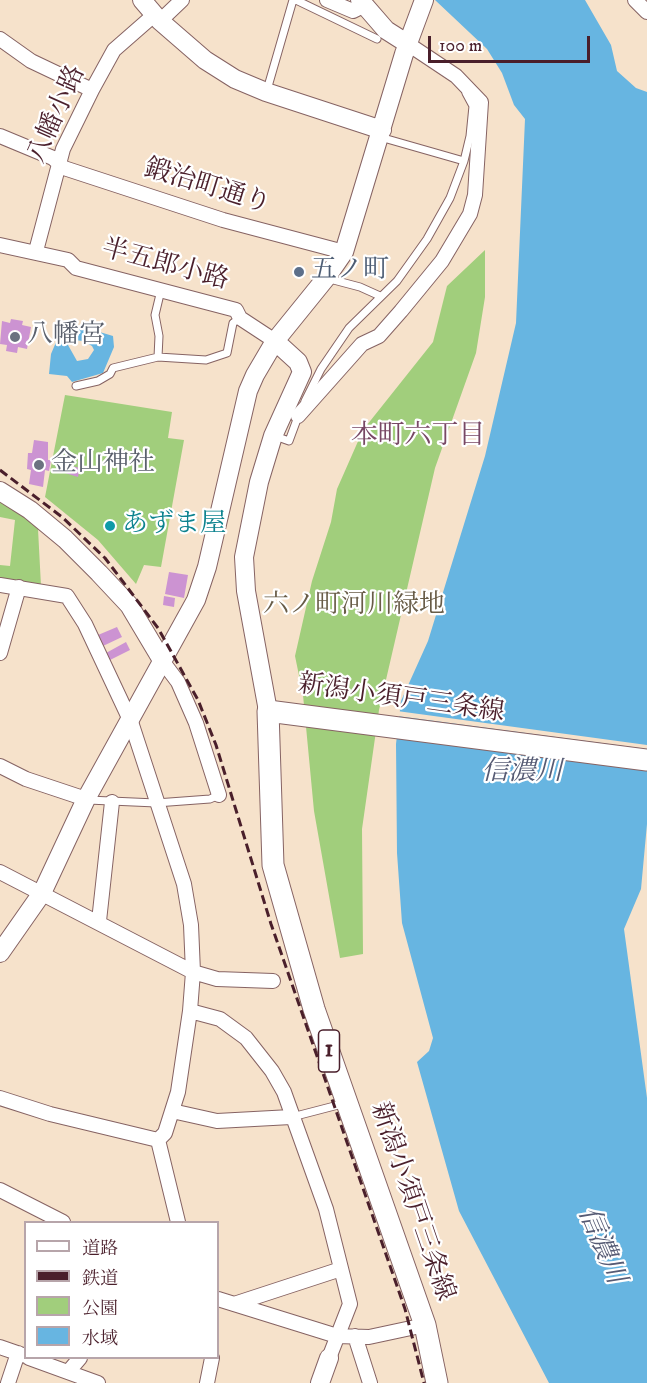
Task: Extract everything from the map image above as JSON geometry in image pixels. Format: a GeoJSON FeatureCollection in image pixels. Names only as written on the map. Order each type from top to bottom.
{"type":"FeatureCollection","features":[{"type":"Feature","properties":{"kind":"main road","name":"新潟小須戸三条線"},"geometry":{"type":"LineString","coordinates":[[437,1383],[425,1326],[314,1009],[273,865],[273,711],[647,760]]}},
{"type":"Feature","properties":{"kind":"street"},"geometry":{"type":"LineString","coordinates":[[142,0],[157,18],[205,60],[236,79],[381,133]]}},
{"type":"Feature","properties":{"kind":"street","name":"八幡小路"},"geometry":{"type":"LineString","coordinates":[[36,251],[63,149],[114,50],[182,0]]}},
{"type":"Feature","properties":{"kind":"street"},"geometry":{"type":"LineString","coordinates":[[298,416],[362,344],[380,336],[442,261],[463,230],[475,195],[483,110],[477,94],[410,37],[386,30],[362,3],[353,10],[327,0]]}},
{"type":"Feature","properties":{"kind":"street"},"geometry":{"type":"LineString","coordinates":[[0,953],[42,893],[86,799],[164,662],[202,585],[248,391],[275,341],[344,252],[410,37],[424,0]]}},
{"type":"Feature","properties":{"kind":"street"},"geometry":{"type":"LineString","coordinates":[[635,0],[647,12]]}},
{"type":"Feature","properties":{"kind":"street"},"geometry":{"type":"LineString","coordinates":[[0,39],[31,61],[92,90]]}},
{"type":"Feature","properties":{"kind":"street","name":"鍛治町通り"},"geometry":{"type":"LineString","coordinates":[[0,136],[59,163],[64,168],[223,219],[344,252]]}},
{"type":"Feature","properties":{"kind":"street","name":"半五郎小路"},"geometry":{"type":"LineString","coordinates":[[0,245],[36,251],[68,260],[76,268],[236,310],[240,318],[275,341]]}},
{"type":"Feature","properties":{"kind":"street"},"geometry":{"type":"LineString","coordinates":[[273,711],[246,591],[244,557],[259,482],[273,436],[302,372],[298,362],[275,341]]}},
{"type":"Feature","properties":{"kind":"street"},"geometry":{"type":"LineString","coordinates":[[0,491],[30,510],[65,539],[129,605],[178,682],[195,723],[219,795]]}},
{"type":"Feature","properties":{"kind":"street"},"geometry":{"type":"LineString","coordinates":[[0,585],[67,596],[85,624],[131,722],[184,884],[191,925],[193,972],[190,1011],[172,1111],[165,1133],[158,1140]]}},
{"type":"Feature","properties":{"kind":"street"},"geometry":{"type":"LineString","coordinates":[[0,653],[19,587]]}},
{"type":"Feature","properties":{"kind":"street"},"geometry":{"type":"LineString","coordinates":[[0,766],[26,779],[86,799]]}},
{"type":"Feature","properties":{"kind":"street"},"geometry":{"type":"LineString","coordinates":[[99,921],[112,802]]}},
{"type":"Feature","properties":{"kind":"street"},"geometry":{"type":"LineString","coordinates":[[0,872],[99,921],[193,972],[217,980],[273,981]]}},
{"type":"Feature","properties":{"kind":"street"},"geometry":{"type":"LineString","coordinates":[[190,1011],[220,1019],[246,1038],[276,1078],[284,1092],[291,1117],[326,1209],[350,1304],[320,1383]]}},
{"type":"Feature","properties":{"kind":"street"},"geometry":{"type":"LineString","coordinates":[[0,1098],[50,1114],[158,1140]]}},
{"type":"Feature","properties":{"kind":"street"},"geometry":{"type":"LineString","coordinates":[[172,1111],[217,1121],[291,1117]]}},
{"type":"Feature","properties":{"kind":"street"},"geometry":{"type":"LineString","coordinates":[[158,1140],[178,1221]]}},
{"type":"Feature","properties":{"kind":"street"},"geometry":{"type":"LineString","coordinates":[[0,1190],[61,1221]]}},
{"type":"Feature","properties":{"kind":"street"},"geometry":{"type":"LineString","coordinates":[[234,1304],[341,1269]]}},
{"type":"Feature","properties":{"kind":"street"},"geometry":{"type":"LineString","coordinates":[[219,1299],[337,1336],[369,1337],[425,1326]]}},
{"type":"Feature","properties":{"kind":"street"},"geometry":{"type":"LineString","coordinates":[[355,1336],[370,1383]]}},
{"type":"Feature","properties":{"kind":"street"},"geometry":{"type":"LineString","coordinates":[[0,1347],[24,1356],[8,1383]]}},
{"type":"Feature","properties":{"kind":"street"},"geometry":{"type":"LineString","coordinates":[[32,1359],[98,1383]]}},
{"type":"Feature","properties":{"kind":"street"},"geometry":{"type":"LineString","coordinates":[[68,1372],[79,1359]]}},
{"type":"Feature","properties":{"kind":"street"},"geometry":{"type":"LineString","coordinates":[[207,1383],[212,1359]]}},
{"type":"Feature","properties":{"kind":"lane"},"geometry":{"type":"LineString","coordinates":[[266,92],[295,0],[377,39]]}},
{"type":"Feature","properties":{"kind":"lane"},"geometry":{"type":"LineString","coordinates":[[273,436],[289,441],[298,416],[321,369],[349,328],[397,280],[427,239],[450,198],[464,161],[473,106],[456,76]]}},
{"type":"Feature","properties":{"kind":"lane"},"geometry":{"type":"LineString","coordinates":[[381,133],[464,161]]}},
{"type":"Feature","properties":{"kind":"lane"},"geometry":{"type":"LineString","coordinates":[[326,278],[360,287],[380,296]]}},
{"type":"Feature","properties":{"kind":"lane"},"geometry":{"type":"LineString","coordinates":[[158,357],[159,336],[155,315],[161,290]]}},
{"type":"Feature","properties":{"kind":"lane"},"geometry":{"type":"LineString","coordinates":[[76,386],[98,381],[110,374],[113,368],[158,357],[206,360],[227,353],[233,323],[240,318]]}},
{"type":"Feature","properties":{"kind":"lane"},"geometry":{"type":"LineString","coordinates":[[86,799],[112,802],[156,802],[210,799],[219,795]]}},
{"type":"Feature","properties":{"kind":"lane"},"geometry":{"type":"LineString","coordinates":[[291,1117],[348,1103]]}},
{"type":"Feature","properties":{"kind":"green space","name":"六ノ町河川緑地"},"geometry":{"type":"Polygon","coordinates":[[[485,250],[485,297],[476,353],[435,468],[379,710],[362,829],[363,954],[340,958],[314,811],[303,695],[295,656],[312,581],[331,522],[337,489],[363,430],[433,342],[447,286],[485,250]]]}},
{"type":"Feature","properties":{"kind":"green space"},"geometry":{"type":"Polygon","coordinates":[[[65,395],[172,412],[168,438],[184,440],[161,567],[144,565],[136,584],[98,540],[45,497],[65,395]]]}},
{"type":"Feature","properties":{"kind":"green space"},"geometry":{"type":"Polygon","coordinates":[[[0,496],[32,517],[38,529],[41,586],[0,580],[0,565],[10,566],[15,520],[0,517],[0,496]]]}},
{"type":"Feature","properties":{"kind":"water","name":"信濃川"},"geometry":{"type":"Polygon","coordinates":[[[435,0],[585,0],[611,45],[617,71],[636,88],[647,92],[647,824],[641,889],[624,929],[647,1098],[647,1383],[549,1383],[459,1211],[417,1062],[429,1051],[433,1038],[402,923],[397,853],[396,744],[401,701],[428,641],[485,456],[516,323],[525,119],[514,105],[502,73],[487,49],[435,0]]]}},
{"type":"Feature","properties":{"kind":"water"},"geometry":{"type":"Polygon","coordinates":[[[83,327],[113,336],[114,347],[103,373],[72,382],[67,376],[49,374],[51,354],[62,328],[83,327]],[[74,340],[68,345],[77,361],[88,359],[94,350],[92,346],[83,341],[74,340]]]}},
{"type":"Feature","properties":{"kind":"pier"},"geometry":{"type":"Polygon","coordinates":[[[397,711],[647,745],[647,749],[397,716],[397,711]]]}},
{"type":"Feature","properties":{"kind":"building","name":"八幡宮"},"geometry":{"type":"Polygon","coordinates":[[[11,319],[23,321],[22,325],[31,327],[27,349],[18,347],[17,353],[6,351],[7,345],[0,344],[2,321],[10,323],[11,319]]]}},
{"type":"Feature","properties":{"kind":"building","name":"金山神社"},"geometry":{"type":"Polygon","coordinates":[[[34,440],[48,442],[48,460],[51,460],[49,471],[45,470],[43,487],[29,484],[31,470],[27,469],[28,453],[32,453],[34,440]]]}},
{"type":"Feature","properties":{"kind":"building"},"geometry":{"type":"Polygon","coordinates":[[[68,465],[80,468],[78,477],[65,473],[68,465]]]}},
{"type":"Feature","properties":{"kind":"building","name":"あずま屋"},"geometry":{"type":"Polygon","coordinates":[[[112,521],[114,528],[108,530],[106,523],[112,521]]]}},
{"type":"Feature","properties":{"kind":"building"},"geometry":{"type":"Polygon","coordinates":[[[169,572],[188,575],[184,598],[165,594],[169,572]]]}},
{"type":"Feature","properties":{"kind":"building"},"geometry":{"type":"Polygon","coordinates":[[[164,596],[175,598],[174,607],[163,605],[164,596]]]}},
{"type":"Feature","properties":{"kind":"building"},"geometry":{"type":"Polygon","coordinates":[[[117,627],[122,637],[103,646],[98,635],[117,627]]]}},
{"type":"Feature","properties":{"kind":"building"},"geometry":{"type":"Polygon","coordinates":[[[126,642],[130,650],[110,660],[106,653],[126,642]]]}},
{"type":"Feature","properties":{"kind":"railway"},"geometry":{"type":"LineString","coordinates":[[0,470],[62,517],[105,558],[158,628],[198,700],[216,745],[271,924],[405,1309],[424,1383]]}},
{"type":"Feature","properties":{"kind":"place","name":"五ノ町"},"geometry":{"type":"Point","coordinates":[299,272]}},
{"type":"Feature","properties":{"kind":"place","name":"八幡宮"},"geometry":{"type":"Point","coordinates":[15,337]}},
{"type":"Feature","properties":{"kind":"place","name":"金山神社"},"geometry":{"type":"Point","coordinates":[39,465]}},
{"type":"Feature","properties":{"kind":"place","name":"あずま屋"},"geometry":{"type":"Point","coordinates":[110,526]}},
{"type":"Feature","properties":{"kind":"district","name":"本町六丁目"},"geometry":{"type":"Point","coordinates":[418,437]}}]}
